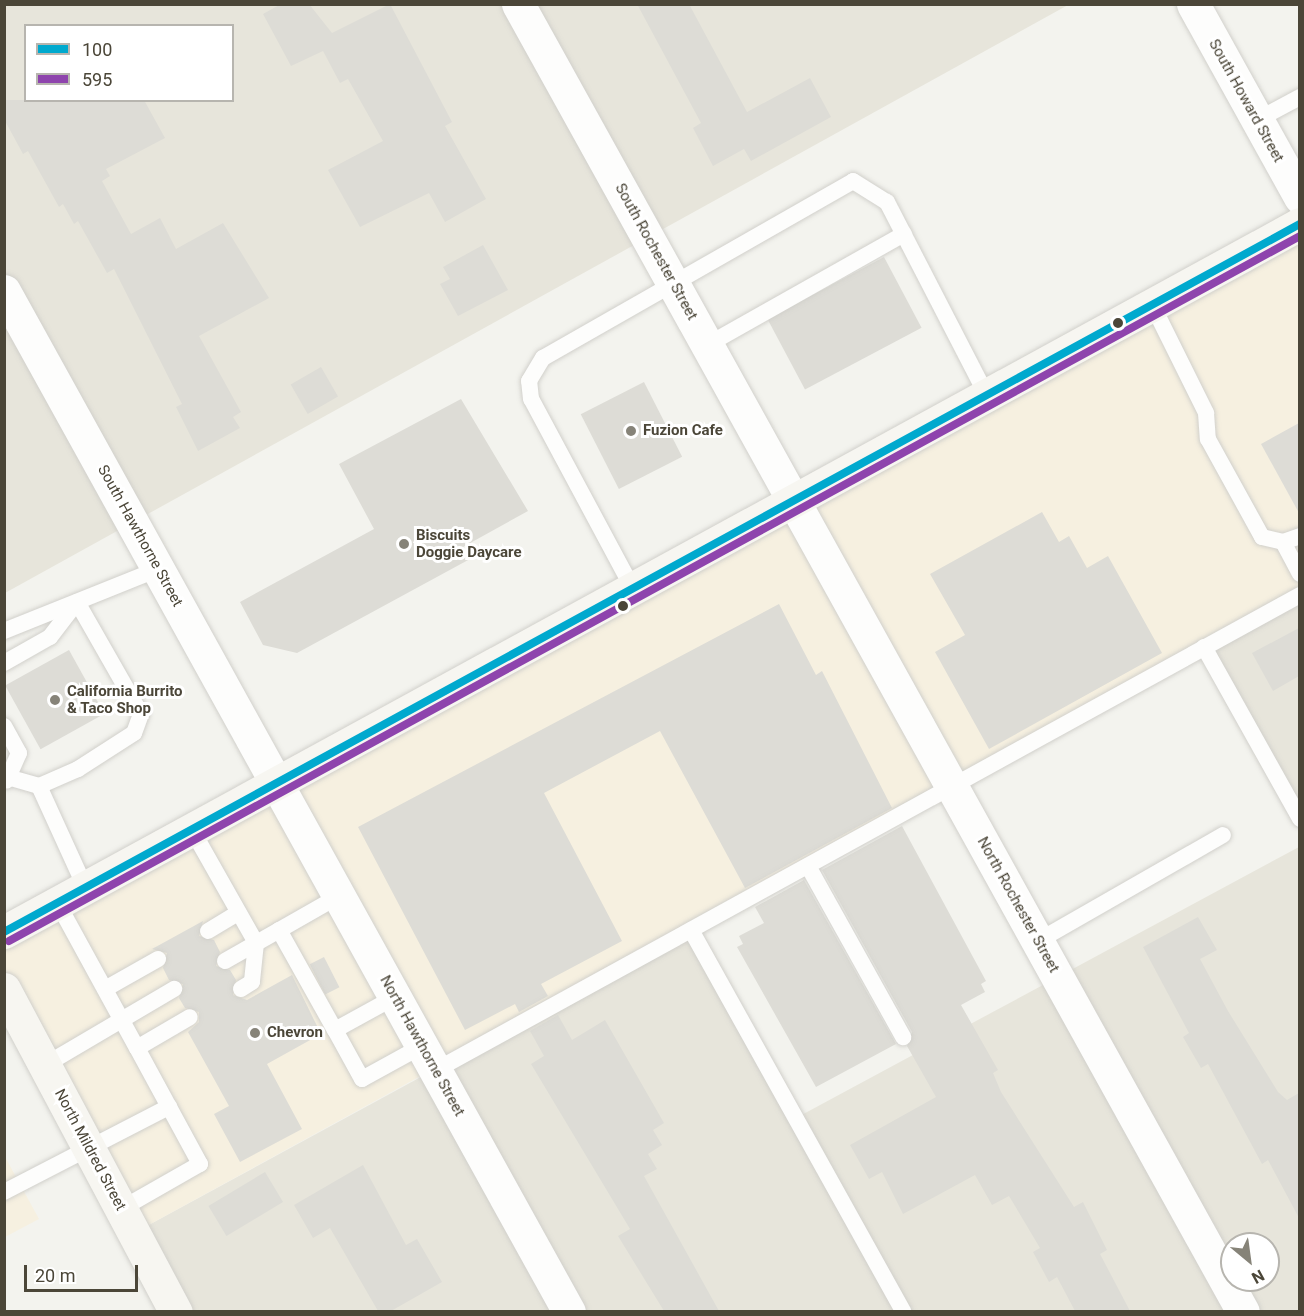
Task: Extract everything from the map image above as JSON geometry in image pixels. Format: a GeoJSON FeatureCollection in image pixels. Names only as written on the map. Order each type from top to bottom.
{"type":"FeatureCollection","features":[{"type":"Feature","properties":{"kind":"main road"},"geometry":{"type":"LineString","coordinates":[[4,932],[275,781],[1299,224]]}},
{"type":"Feature","properties":{"kind":"main road","name":"North Mildred Street"},"geometry":{"type":"LineString","coordinates":[[4,989],[176,1311]]}},
{"type":"Feature","properties":{"kind":"street","name":"South Rochester Street"},"geometry":{"type":"LineString","coordinates":[[519,4],[793,500]]}},
{"type":"Feature","properties":{"kind":"street","name":"South Howard Street"},"geometry":{"type":"LineString","coordinates":[[1192,4],[1299,198]]}},
{"type":"Feature","properties":{"kind":"street","name":"South Hawthorne Street"},"geometry":{"type":"LineString","coordinates":[[4,291],[275,781]]}},
{"type":"Feature","properties":{"kind":"street","name":"North Rochester Street"},"geometry":{"type":"LineString","coordinates":[[793,500],[1243,1311]]}},
{"type":"Feature","properties":{"kind":"street","name":"North Hawthorne Street"},"geometry":{"type":"LineString","coordinates":[[275,781],[570,1311]]}},
{"type":"Feature","properties":{"kind":"lane"},"geometry":{"type":"LineString","coordinates":[[1257,120],[1299,97]]}},
{"type":"Feature","properties":{"kind":"lane"},"geometry":{"type":"LineString","coordinates":[[632,587],[531,399],[529,381],[543,358],[853,182],[887,202],[986,394]]}},
{"type":"Feature","properties":{"kind":"lane"},"geometry":{"type":"LineString","coordinates":[[707,345],[904,234]]}},
{"type":"Feature","properties":{"kind":"lane"},"geometry":{"type":"LineString","coordinates":[[1152,304],[1206,412],[1208,439],[1262,537],[1283,542],[1299,536]]}},
{"type":"Feature","properties":{"kind":"lane"},"geometry":{"type":"LineString","coordinates":[[1283,542],[1299,574]]}},
{"type":"Feature","properties":{"kind":"lane"},"geometry":{"type":"LineString","coordinates":[[4,631],[158,569]]}},
{"type":"Feature","properties":{"kind":"lane"},"geometry":{"type":"LineString","coordinates":[[279,930],[362,1079],[429,1058],[691,930],[1299,595]]}},
{"type":"Feature","properties":{"kind":"lane"},"geometry":{"type":"LineString","coordinates":[[4,663],[50,637],[77,602]]}},
{"type":"Feature","properties":{"kind":"lane"},"geometry":{"type":"LineString","coordinates":[[4,726],[18,753],[6,778],[39,786],[134,733],[141,714],[77,602]]}},
{"type":"Feature","properties":{"kind":"lane"},"geometry":{"type":"LineString","coordinates":[[1204,647],[1299,819]]}},
{"type":"Feature","properties":{"kind":"lane"},"geometry":{"type":"LineString","coordinates":[[39,786],[71,895],[105,988],[200,1164],[121,1209]]}},
{"type":"Feature","properties":{"kind":"lane"},"geometry":{"type":"LineString","coordinates":[[191,828],[256,943],[252,982],[241,989]]}},
{"type":"Feature","properties":{"kind":"lane"},"geometry":{"type":"LineString","coordinates":[[1038,941],[1223,835]]}},
{"type":"Feature","properties":{"kind":"lane"},"geometry":{"type":"LineString","coordinates":[[808,866],[903,1037]]}},
{"type":"Feature","properties":{"kind":"lane"},"geometry":{"type":"LineString","coordinates":[[225,961],[339,896]]}},
{"type":"Feature","properties":{"kind":"lane"},"geometry":{"type":"LineString","coordinates":[[208,931],[238,913]]}},
{"type":"Feature","properties":{"kind":"lane"},"geometry":{"type":"LineString","coordinates":[[691,930],[904,1311]]}},
{"type":"Feature","properties":{"kind":"lane"},"geometry":{"type":"LineString","coordinates":[[105,988],[158,959]]}},
{"type":"Feature","properties":{"kind":"lane"},"geometry":{"type":"LineString","coordinates":[[45,1065],[174,989]]}},
{"type":"Feature","properties":{"kind":"lane"},"geometry":{"type":"LineString","coordinates":[[335,1030],[395,997]]}},
{"type":"Feature","properties":{"kind":"lane"},"geometry":{"type":"LineString","coordinates":[[137,1048],[190,1017]]}},
{"type":"Feature","properties":{"kind":"lane"},"geometry":{"type":"LineString","coordinates":[[4,1192],[90,1151],[169,1107]]}},
{"type":"Feature","properties":{"kind":"shaded area"},"geometry":{"type":"Polygon","coordinates":[[[5,5],[1068,5],[5,593],[5,5]]]}},
{"type":"Feature","properties":{"kind":"shaded area"},"geometry":{"type":"Polygon","coordinates":[[[1299,224],[1299,595],[134,1233],[5,989],[4,932],[1299,224]]]}},
{"type":"Feature","properties":{"kind":"shaded area"},"geometry":{"type":"Polygon","coordinates":[[[1299,596],[1299,819],[1204,647],[1299,596]]]}},
{"type":"Feature","properties":{"kind":"shaded area"},"geometry":{"type":"Polygon","coordinates":[[[1299,847],[1299,1311],[176,1311],[134,1233],[691,930],[796,1118],[1299,847]]]}},
{"type":"Feature","properties":{"kind":"shaded area"},"geometry":{"type":"Polygon","coordinates":[[[4,1155],[39,1219],[5,1237],[4,1237],[4,1155]]]}},
{"type":"Feature","properties":{"kind":"building"},"geometry":{"type":"Polygon","coordinates":[[[281,4],[309,4],[332,33],[390,4],[452,122],[445,126],[486,199],[445,222],[429,193],[360,227],[328,170],[383,141],[348,79],[340,83],[323,51],[291,66],[263,14],[281,4]]]}},
{"type":"Feature","properties":{"kind":"building"},"geometry":{"type":"Polygon","coordinates":[[[637,4],[689,4],[747,112],[810,78],[831,117],[751,161],[744,149],[713,166],[693,128],[701,123],[637,4]]]}},
{"type":"Feature","properties":{"kind":"building"},"geometry":{"type":"Polygon","coordinates":[[[4,100],[145,102],[165,138],[106,169],[110,176],[102,181],[131,234],[160,218],[176,249],[223,223],[269,298],[199,336],[241,412],[233,417],[240,428],[198,451],[176,407],[182,404],[114,269],[107,273],[78,221],[74,224],[63,204],[59,207],[28,151],[23,154],[4,119],[4,100]]]}},
{"type":"Feature","properties":{"kind":"building"},"geometry":{"type":"Polygon","coordinates":[[[483,245],[508,290],[458,316],[440,284],[450,279],[443,267],[483,245]]]}},
{"type":"Feature","properties":{"kind":"building"},"geometry":{"type":"Polygon","coordinates":[[[884,257],[922,328],[805,390],[767,319],[884,257]]]}},
{"type":"Feature","properties":{"kind":"building"},"geometry":{"type":"Polygon","coordinates":[[[321,367],[338,396],[308,414],[291,384],[321,367]]]}},
{"type":"Feature","properties":{"kind":"building","name":"Fuzion Cafe"},"geometry":{"type":"Polygon","coordinates":[[[644,382],[682,457],[619,489],[581,414],[644,382]]]}},
{"type":"Feature","properties":{"kind":"building","name":"Biscuits Doggie Daycare"},"geometry":{"type":"Polygon","coordinates":[[[461,399],[528,511],[463,547],[470,559],[297,653],[263,645],[240,602],[374,529],[339,464],[461,399]]]}},
{"type":"Feature","properties":{"kind":"building"},"geometry":{"type":"Polygon","coordinates":[[[1299,423],[1299,513],[1261,444],[1299,423]]]}},
{"type":"Feature","properties":{"kind":"building"},"geometry":{"type":"Polygon","coordinates":[[[1042,512],[1059,542],[1069,536],[1087,568],[1108,556],[1162,653],[989,749],[935,652],[965,635],[930,574],[1042,512]]]}},
{"type":"Feature","properties":{"kind":"building"},"geometry":{"type":"Polygon","coordinates":[[[779,604],[816,675],[822,671],[892,808],[745,888],[660,731],[544,793],[622,941],[541,984],[548,996],[519,1012],[515,1004],[465,1030],[358,827],[779,604]]]}},
{"type":"Feature","properties":{"kind":"building"},"geometry":{"type":"Polygon","coordinates":[[[1299,628],[1299,676],[1273,691],[1252,653],[1299,628]]]}},
{"type":"Feature","properties":{"kind":"building","name":"California Burrito & Taco Shop"},"geometry":{"type":"Polygon","coordinates":[[[69,650],[104,714],[41,749],[5,685],[69,650]]]}},
{"type":"Feature","properties":{"kind":"building"},"geometry":{"type":"Polygon","coordinates":[[[902,826],[986,981],[981,984],[985,992],[961,1005],[998,1070],[993,1073],[1001,1092],[1074,1207],[1083,1202],[1107,1250],[1100,1254],[1130,1311],[1075,1311],[1057,1277],[1049,1282],[1033,1252],[1040,1248],[1009,1196],[992,1205],[975,1175],[903,1214],[882,1172],[869,1179],[850,1145],[936,1097],[907,1046],[912,1032],[822,870],[902,826]]]}},
{"type":"Feature","properties":{"kind":"building"},"geometry":{"type":"Polygon","coordinates":[[[804,880],[896,1044],[816,1087],[737,947],[743,944],[739,936],[764,923],[755,907],[804,880]]]}},
{"type":"Feature","properties":{"kind":"building"},"geometry":{"type":"Polygon","coordinates":[[[1198,917],[1217,950],[1200,959],[1228,1011],[1278,1092],[1287,1100],[1299,1093],[1299,1218],[1268,1160],[1262,1164],[1208,1064],[1201,1068],[1183,1037],[1189,1033],[1143,947],[1198,917]]]}},
{"type":"Feature","properties":{"kind":"building"},"geometry":{"type":"Polygon","coordinates":[[[203,921],[199,936],[214,940],[220,952],[216,966],[230,970],[236,980],[233,995],[247,1000],[292,975],[321,1034],[267,1064],[302,1129],[240,1162],[214,1114],[229,1106],[188,1032],[199,1022],[199,1012],[185,1008],[179,998],[183,984],[169,980],[163,968],[167,953],[152,949],[203,921]]]}},
{"type":"Feature","properties":{"kind":"building"},"geometry":{"type":"Polygon","coordinates":[[[324,957],[339,987],[325,995],[310,964],[324,957]]]}},
{"type":"Feature","properties":{"kind":"building"},"geometry":{"type":"Polygon","coordinates":[[[558,1015],[572,1040],[605,1020],[664,1123],[653,1130],[662,1145],[648,1154],[657,1169],[644,1176],[719,1311],[664,1311],[618,1236],[630,1229],[531,1064],[544,1056],[530,1031],[558,1015]]]}},
{"type":"Feature","properties":{"kind":"building"},"geometry":{"type":"Polygon","coordinates":[[[363,1165],[406,1245],[417,1239],[442,1282],[391,1311],[378,1311],[330,1228],[313,1238],[294,1205],[363,1165]]]}},
{"type":"Feature","properties":{"kind":"building"},"geometry":{"type":"Polygon","coordinates":[[[265,1172],[283,1202],[226,1236],[208,1206],[265,1172]]]}},
{"type":"Feature","properties":{"kind":"transit line","name":"100"},"geometry":{"type":"LineString","coordinates":[[4,932],[1300,224]]}},
{"type":"Feature","properties":{"kind":"transit line","name":"595"},"geometry":{"type":"LineString","coordinates":[[9,941],[1300,236]]}},
{"type":"Feature","properties":{"kind":"place","name":"Fuzion Cafe"},"geometry":{"type":"Point","coordinates":[631,431]}},
{"type":"Feature","properties":{"kind":"place","name":"Biscuits Doggie Daycare"},"geometry":{"type":"Point","coordinates":[404,544]}},
{"type":"Feature","properties":{"kind":"place","name":"California Burrito & Taco Shop"},"geometry":{"type":"Point","coordinates":[55,700]}},
{"type":"Feature","properties":{"kind":"place","name":"Chevron"},"geometry":{"type":"Point","coordinates":[255,1033]}}]}
